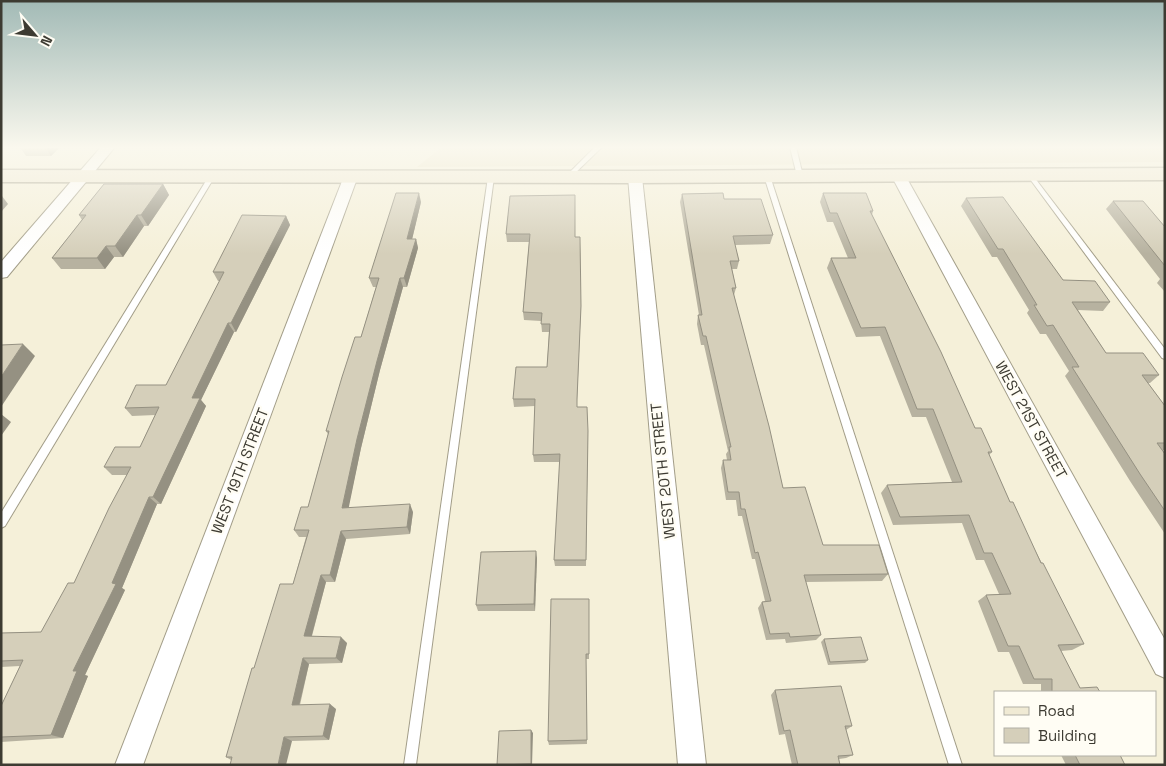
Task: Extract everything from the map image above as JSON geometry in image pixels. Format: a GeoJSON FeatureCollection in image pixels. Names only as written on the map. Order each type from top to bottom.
{"type":"FeatureCollection","features":[{"type":"Feature","properties":{"kind":"street"},"geometry":{"type":"LineString","coordinates":[[1,273],[76,183]]}},
{"type":"Feature","properties":{"kind":"street","name":"WEST 19TH STREET"},"geometry":{"type":"LineString","coordinates":[[128,765],[348,183]]}},
{"type":"Feature","properties":{"kind":"street","name":"WEST 20TH STREET"},"geometry":{"type":"LineString","coordinates":[[636,183],[692,765]]}},
{"type":"Feature","properties":{"kind":"street","name":"WEST 21ST STREET"},"geometry":{"type":"LineString","coordinates":[[902,183],[1165,666]]}},
{"type":"Feature","properties":{"kind":"lane"},"geometry":{"type":"LineString","coordinates":[[1,523],[208,183]]}},
{"type":"Feature","properties":{"kind":"lane"},"geometry":{"type":"LineString","coordinates":[[410,765],[490,183]]}},
{"type":"Feature","properties":{"kind":"lane"},"geometry":{"type":"LineString","coordinates":[[769,183],[956,765]]}},
{"type":"Feature","properties":{"kind":"lane"},"geometry":{"type":"LineString","coordinates":[[1036,183],[1165,356]]}},
{"type":"Feature","properties":{"kind":"building"},"geometry":{"type":"Polygon","coordinates":[[[104,184],[163,184],[141,215],[137,215],[115,246],[106,246],[97,258],[52,258],[86,215],[79,215],[104,184]]]}},
{"type":"Feature","properties":{"kind":"building"},"geometry":{"type":"Polygon","coordinates":[[[396,193],[419,193],[407,239],[416,239],[404,278],[400,278],[377,361],[342,508],[410,504],[407,527],[341,531],[330,575],[321,575],[304,636],[341,637],[336,658],[303,658],[292,705],[330,704],[323,736],[284,737],[278,765],[230,765],[232,757],[226,757],[252,668],[254,668],[280,584],[293,584],[309,530],[294,530],[301,507],[308,507],[329,431],[326,431],[342,377],[355,337],[361,337],[379,278],[369,278],[396,193]]]}},
{"type":"Feature","properties":{"kind":"building"},"geometry":{"type":"Polygon","coordinates":[[[723,193],[724,199],[761,199],[773,235],[733,236],[739,261],[730,261],[736,288],[732,288],[769,426],[783,488],[805,487],[823,545],[879,545],[888,574],[804,575],[821,635],[790,637],[789,633],[770,634],[762,602],[771,601],[758,552],[755,553],[745,509],[741,509],[739,492],[728,492],[723,460],[731,460],[729,447],[731,447],[706,336],[703,336],[698,315],[702,315],[682,194],[723,193]]]}},
{"type":"Feature","properties":{"kind":"building"},"geometry":{"type":"Polygon","coordinates":[[[823,193],[866,193],[873,211],[870,211],[941,352],[975,428],[981,428],[992,452],[988,452],[1010,502],[1013,502],[1041,563],[1043,563],[1084,644],[1058,645],[1080,688],[1097,687],[1099,691],[1052,691],[1052,679],[1034,679],[1019,646],[1008,646],[986,595],[1011,594],[992,553],[984,553],[969,515],[900,517],[887,485],[962,482],[933,409],[917,409],[885,327],[861,328],[831,258],[856,258],[837,213],[830,213],[823,193]]]}},
{"type":"Feature","properties":{"kind":"building"},"geometry":{"type":"Polygon","coordinates":[[[575,195],[575,237],[580,237],[581,306],[577,407],[587,407],[588,431],[586,560],[554,560],[560,454],[533,455],[535,399],[513,399],[516,367],[547,367],[550,324],[541,324],[542,313],[523,312],[530,234],[506,234],[510,196],[575,195]]]}},
{"type":"Feature","properties":{"kind":"building"},"geometry":{"type":"Polygon","coordinates":[[[1003,197],[1063,280],[1095,281],[1110,302],[1072,302],[1106,353],[1143,353],[1159,375],[1142,375],[1165,406],[1165,443],[1157,443],[1165,454],[1165,511],[1072,367],[1079,367],[1053,325],[1047,326],[1034,305],[1037,305],[1003,249],[998,249],[966,198],[1003,197]]]}},
{"type":"Feature","properties":{"kind":"building"},"geometry":{"type":"Polygon","coordinates":[[[1113,201],[1143,201],[1165,227],[1165,266],[1113,201]]]}},
{"type":"Feature","properties":{"kind":"building"},"geometry":{"type":"Polygon","coordinates":[[[242,215],[286,216],[231,323],[228,323],[192,398],[200,398],[153,497],[149,497],[112,583],[116,584],[73,671],[77,671],[51,735],[1,737],[1,706],[23,660],[1,661],[1,633],[41,632],[68,583],[74,583],[109,508],[131,467],[104,467],[115,447],[140,447],[159,407],[125,408],[136,385],[166,385],[224,272],[213,272],[242,215]]]}},
{"type":"Feature","properties":{"kind":"building"},"geometry":{"type":"Polygon","coordinates":[[[23,344],[1,377],[1,345],[23,344]]]}},
{"type":"Feature","properties":{"kind":"building"},"geometry":{"type":"Polygon","coordinates":[[[536,551],[534,604],[476,605],[481,552],[536,551]]]}},
{"type":"Feature","properties":{"kind":"building"},"geometry":{"type":"Polygon","coordinates":[[[551,599],[589,599],[589,654],[586,654],[587,740],[548,741],[551,599]]]}},
{"type":"Feature","properties":{"kind":"building"},"geometry":{"type":"Polygon","coordinates":[[[861,637],[868,660],[830,662],[824,639],[861,637]]]}},
{"type":"Feature","properties":{"kind":"building"},"geometry":{"type":"Polygon","coordinates":[[[841,686],[852,726],[845,726],[853,755],[838,756],[840,765],[798,765],[790,730],[784,731],[775,690],[841,686]]]}},
{"type":"Feature","properties":{"kind":"building"},"geometry":{"type":"Polygon","coordinates":[[[531,730],[531,764],[497,765],[499,731],[531,730]]]}},
{"type":"Feature","properties":{"kind":"building"},"geometry":{"type":"Polygon","coordinates":[[[1076,756],[1120,756],[1125,765],[1080,765],[1076,756]]]}}]}
